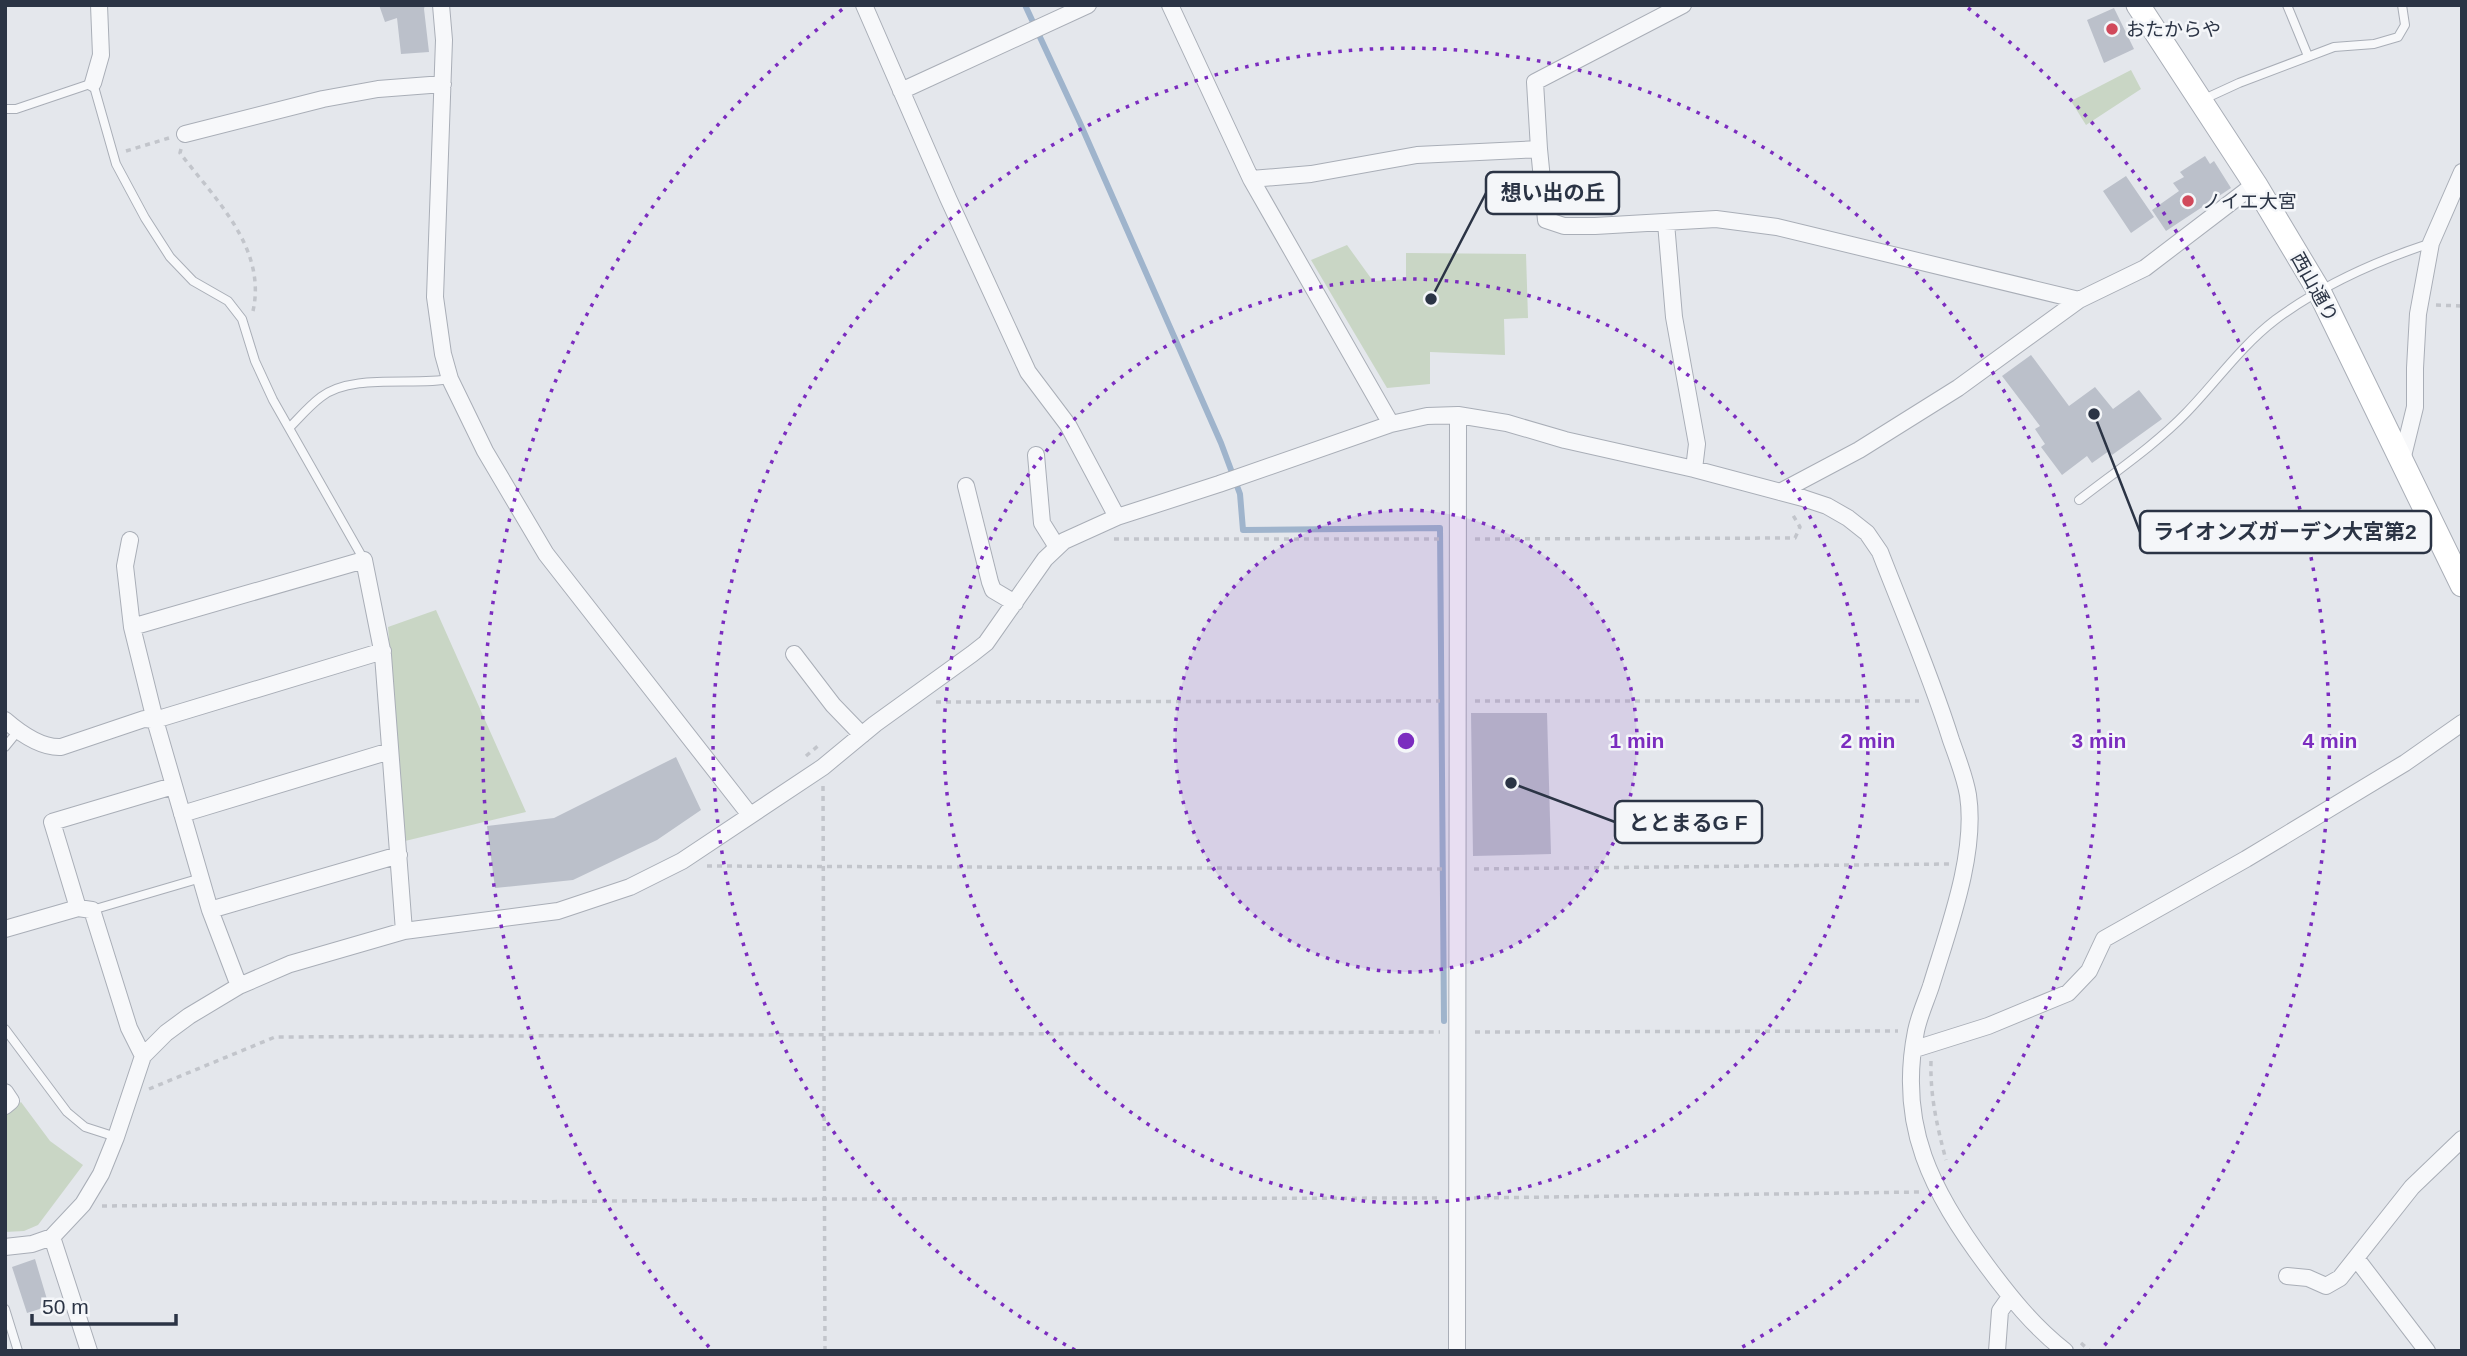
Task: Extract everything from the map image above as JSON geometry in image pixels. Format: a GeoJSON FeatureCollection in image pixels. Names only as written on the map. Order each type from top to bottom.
{"type":"FeatureCollection","features":[{"type":"Feature","properties":{"kind":"street"},"geometry":{"type":"LineString","coordinates":[[93,83],[101,55],[99,5]]}},
{"type":"Feature","properties":{"kind":"street"},"geometry":{"type":"LineString","coordinates":[[441,5],[444,40],[435,297],[443,354],[450,379],[485,451],[546,554],[750,815]]}},
{"type":"Feature","properties":{"kind":"street"},"geometry":{"type":"LineString","coordinates":[[864,5],[1028,372],[1068,425],[1118,517]]}},
{"type":"Feature","properties":{"kind":"street"},"geometry":{"type":"LineString","coordinates":[[901,91],[1088,5]]}},
{"type":"Feature","properties":{"kind":"street"},"geometry":{"type":"LineString","coordinates":[[1170,5],[1251,179],[1391,424]]}},
{"type":"Feature","properties":{"kind":"street"},"geometry":{"type":"LineString","coordinates":[[1684,5],[1535,82],[1546,220],[1564,226],[1716,219],[1777,227],[2079,300]]}},
{"type":"Feature","properties":{"kind":"street","name":"西山通り"},"geometry":{"type":"LineString","coordinates":[[2138,5],[2255,184],[2319,291],[2462,585]]}},
{"type":"Feature","properties":{"kind":"street"},"geometry":{"type":"LineString","coordinates":[[185,134],[323,99],[378,89],[443,84]]}},
{"type":"Feature","properties":{"kind":"street"},"geometry":{"type":"LineString","coordinates":[[1251,179],[1311,174],[1417,155],[1539,149]]}},
{"type":"Feature","properties":{"kind":"street"},"geometry":{"type":"LineString","coordinates":[[2402,460],[2415,407],[2420,304],[2431,243],[2462,172]]}},
{"type":"Feature","properties":{"kind":"street"},"geometry":{"type":"LineString","coordinates":[[1780,492],[1859,450],[1958,388],[2079,300],[2145,268],[2255,184]]}},
{"type":"Feature","properties":{"kind":"street"},"geometry":{"type":"LineString","coordinates":[[1665,223],[1674,317],[1697,444],[1694,469]]}},
{"type":"Feature","properties":{"kind":"street"},"geometry":{"type":"LineString","coordinates":[[1457,1351],[1458,415]]}},
{"type":"Feature","properties":{"kind":"street"},"geometry":{"type":"LineString","coordinates":[[5,1247],[32,1244],[52,1237],[83,1204],[101,1174],[117,1137],[143,1056],[166,1033],[189,1016],[239,986],[290,964],[404,932],[539,916],[630,887],[682,861],[823,767],[986,643],[1045,559],[1064,541],[1118,517],[1391,424],[1427,416],[1458,415],[1507,424],[1564,440],[1694,469],[1827,506],[1867,533],[1880,552],[1939,701],[1968,795],[1966,864],[1916,1031],[1912,1105],[1920,1147],[1934,1186],[1966,1237],[2010,1297],[2043,1334],[2065,1351]]}},
{"type":"Feature","properties":{"kind":"street"},"geometry":{"type":"LineString","coordinates":[[1037,455],[1042,523],[1057,547]]}},
{"type":"Feature","properties":{"kind":"street"},"geometry":{"type":"LineString","coordinates":[[966,486],[993,590],[1015,603]]}},
{"type":"Feature","properties":{"kind":"street"},"geometry":{"type":"LineString","coordinates":[[130,540],[125,566],[132,627],[181,814],[210,910],[239,986]]}},
{"type":"Feature","properties":{"kind":"street"},"geometry":{"type":"LineString","coordinates":[[132,627],[364,560],[383,651],[404,932]]}},
{"type":"Feature","properties":{"kind":"street"},"geometry":{"type":"LineString","coordinates":[[12,726],[50,747],[61,747],[144,719],[155,720],[383,651]]}},
{"type":"Feature","properties":{"kind":"street"},"geometry":{"type":"LineString","coordinates":[[794,654],[833,705],[862,735]]}},
{"type":"Feature","properties":{"kind":"street"},"geometry":{"type":"LineString","coordinates":[[1915,1049],[1988,1026],[2068,993],[2089,971],[2104,939],[2246,859],[2405,763],[2462,723]]}},
{"type":"Feature","properties":{"kind":"street"},"geometry":{"type":"LineString","coordinates":[[181,814],[390,751]]}},
{"type":"Feature","properties":{"kind":"street"},"geometry":{"type":"LineString","coordinates":[[143,1056],[129,1028],[52,822],[173,786]]}},
{"type":"Feature","properties":{"kind":"street"},"geometry":{"type":"LineString","coordinates":[[210,910],[399,855]]}},
{"type":"Feature","properties":{"kind":"street"},"geometry":{"type":"LineString","coordinates":[[5,929],[85,909]]}},
{"type":"Feature","properties":{"kind":"street"},"geometry":{"type":"LineString","coordinates":[[5,1092],[11,1101],[5,1106]]}},
{"type":"Feature","properties":{"kind":"street"},"geometry":{"type":"LineString","coordinates":[[2287,1276],[2308,1278],[2326,1286],[2340,1278],[2412,1187],[2462,1139]]}},
{"type":"Feature","properties":{"kind":"street"},"geometry":{"type":"LineString","coordinates":[[52,1237],[89,1351]]}},
{"type":"Feature","properties":{"kind":"street"},"geometry":{"type":"LineString","coordinates":[[2356,1258],[2427,1351]]}},
{"type":"Feature","properties":{"kind":"street"},"geometry":{"type":"LineString","coordinates":[[1997,1351],[2000,1311],[2010,1297]]}},
{"type":"Feature","properties":{"kind":"lane"},"geometry":{"type":"LineString","coordinates":[[2287,5],[2308,56]]}},
{"type":"Feature","properties":{"kind":"lane"},"geometry":{"type":"LineString","coordinates":[[2199,101],[2334,47],[2374,44],[2398,37],[2405,25],[2402,5]]}},
{"type":"Feature","properties":{"kind":"lane"},"geometry":{"type":"LineString","coordinates":[[5,109],[16,109],[93,83],[113,155],[145,218],[170,257],[193,281],[228,301],[242,319],[255,361],[289,428],[364,560]]}},
{"type":"Feature","properties":{"kind":"lane"},"geometry":{"type":"LineString","coordinates":[[2079,500],[2185,414],[2252,340],[2274,320],[2319,291],[2381,259],[2431,243]]}},
{"type":"Feature","properties":{"kind":"lane"},"geometry":{"type":"LineString","coordinates":[[289,428],[322,396],[342,387],[386,381],[435,382],[450,379]]}},
{"type":"Feature","properties":{"kind":"lane"},"geometry":{"type":"LineString","coordinates":[[5,747],[12,726]]}},
{"type":"Feature","properties":{"kind":"lane"},"geometry":{"type":"LineString","coordinates":[[85,909],[201,878]]}},
{"type":"Feature","properties":{"kind":"lane"},"geometry":{"type":"LineString","coordinates":[[5,1029],[67,1112],[85,1127],[117,1137]]}},
{"type":"Feature","properties":{"kind":"lane"},"geometry":{"type":"LineString","coordinates":[[5,1309],[18,1351]]}},
{"type":"Feature","properties":{"kind":"path"},"geometry":{"type":"LineString","coordinates":[[113,155],[185,134]]}},
{"type":"Feature","properties":{"kind":"path"},"geometry":{"type":"LineString","coordinates":[[185,134],[180,153],[238,229],[252,259],[254,304],[247,337]]}},
{"type":"Feature","properties":{"kind":"path"},"geometry":{"type":"LineString","coordinates":[[2420,304],[2462,306]]}},
{"type":"Feature","properties":{"kind":"path"},"geometry":{"type":"LineString","coordinates":[[905,702],[1939,701]]}},
{"type":"Feature","properties":{"kind":"path"},"geometry":{"type":"LineString","coordinates":[[823,767],[825,1351]]}},
{"type":"Feature","properties":{"kind":"path"},"geometry":{"type":"LineString","coordinates":[[682,861],[696,866],[1458,869],[1966,864]]}},
{"type":"Feature","properties":{"kind":"path"},"geometry":{"type":"LineString","coordinates":[[131,1096],[275,1037],[1916,1031]]}},
{"type":"Feature","properties":{"kind":"path"},"geometry":{"type":"LineString","coordinates":[[1931,1062],[1934,1113],[1949,1171]]}},
{"type":"Feature","properties":{"kind":"path"},"geometry":{"type":"LineString","coordinates":[[83,1204],[1917,1194],[1934,1186]]}},
{"type":"Feature","properties":{"kind":"path"},"geometry":{"type":"LineString","coordinates":[[2081,1343],[2090,1351]]}},
{"type":"Feature","properties":{"kind":"green space"},"geometry":{"type":"Polygon","coordinates":[[[2131,70],[2141,89],[2086,125],[2071,101],[2131,70]]]}},
{"type":"Feature","properties":{"kind":"green space"},"geometry":{"type":"Polygon","coordinates":[[[1347,245],[1373,281],[1406,279],[1406,253],[1526,254],[1528,318],[1504,319],[1505,355],[1430,352],[1430,384],[1387,388],[1311,260],[1347,245]]]}},
{"type":"Feature","properties":{"kind":"green space"},"geometry":{"type":"Polygon","coordinates":[[[436,610],[526,812],[405,841],[388,627],[436,610]]]}},
{"type":"Feature","properties":{"kind":"green space"},"geometry":{"type":"Polygon","coordinates":[[[21,1102],[50,1141],[83,1165],[38,1225],[24,1231],[5,1232],[5,1114],[21,1102]]]}},
{"type":"Feature","properties":{"kind":"building"},"geometry":{"type":"Polygon","coordinates":[[[379,5],[425,5],[429,52],[401,54],[397,18],[385,22],[379,5]]]}},
{"type":"Feature","properties":{"kind":"building"},"geometry":{"type":"Polygon","coordinates":[[[2114,8],[2134,49],[2104,63],[2087,20],[2114,8]]]}},
{"type":"Feature","properties":{"kind":"building","name":"ノイエ大宮"},"geometry":{"type":"Polygon","coordinates":[[[2205,156],[2210,164],[2214,161],[2231,188],[2166,231],[2152,210],[2179,191],[2173,183],[2184,177],[2180,172],[2205,156]]]}},
{"type":"Feature","properties":{"kind":"building"},"geometry":{"type":"Polygon","coordinates":[[[2126,176],[2154,217],[2131,233],[2103,191],[2126,176]]]}},
{"type":"Feature","properties":{"kind":"building"},"geometry":{"type":"Polygon","coordinates":[[[2031,355],[2069,406],[2095,387],[2113,409],[2139,390],[2162,419],[2112,455],[2109,451],[2092,463],[2087,456],[2062,475],[2041,447],[2045,444],[2035,429],[2040,426],[2002,376],[2031,355]]]}},
{"type":"Feature","properties":{"kind":"building"},"geometry":{"type":"Polygon","coordinates":[[[1471,713],[1547,713],[1551,854],[1473,856],[1471,713]]]}},
{"type":"Feature","properties":{"kind":"building"},"geometry":{"type":"Polygon","coordinates":[[[676,757],[701,810],[657,840],[573,880],[495,888],[487,826],[554,818],[676,757]]]}},
{"type":"Feature","properties":{"kind":"building"},"geometry":{"type":"Polygon","coordinates":[[[35,1259],[49,1306],[27,1313],[12,1267],[35,1259]]]}},
{"type":"Feature","properties":{"kind":"waterway"},"geometry":{"type":"LineString","coordinates":[[1025,5],[1221,443],[1240,494],[1243,530],[1440,528],[1444,1021]]}},
{"type":"Feature","properties":{"kind":"place","name":"おたからや"},"geometry":{"type":"Point","coordinates":[2112,29]}},
{"type":"Feature","properties":{"kind":"place","name":"ノイエ大宮"},"geometry":{"type":"Point","coordinates":[2188,201]}},
{"type":"Feature","properties":{"kind":"place","name":"想い出の丘"},"geometry":{"type":"Point","coordinates":[1431,299]}},
{"type":"Feature","properties":{"kind":"place","name":"ライオンズガーデン大宮第2"},"geometry":{"type":"Point","coordinates":[2094,414]}},
{"type":"Feature","properties":{"kind":"place","name":"ととまるG F"},"geometry":{"type":"Point","coordinates":[1511,783]}}]}
